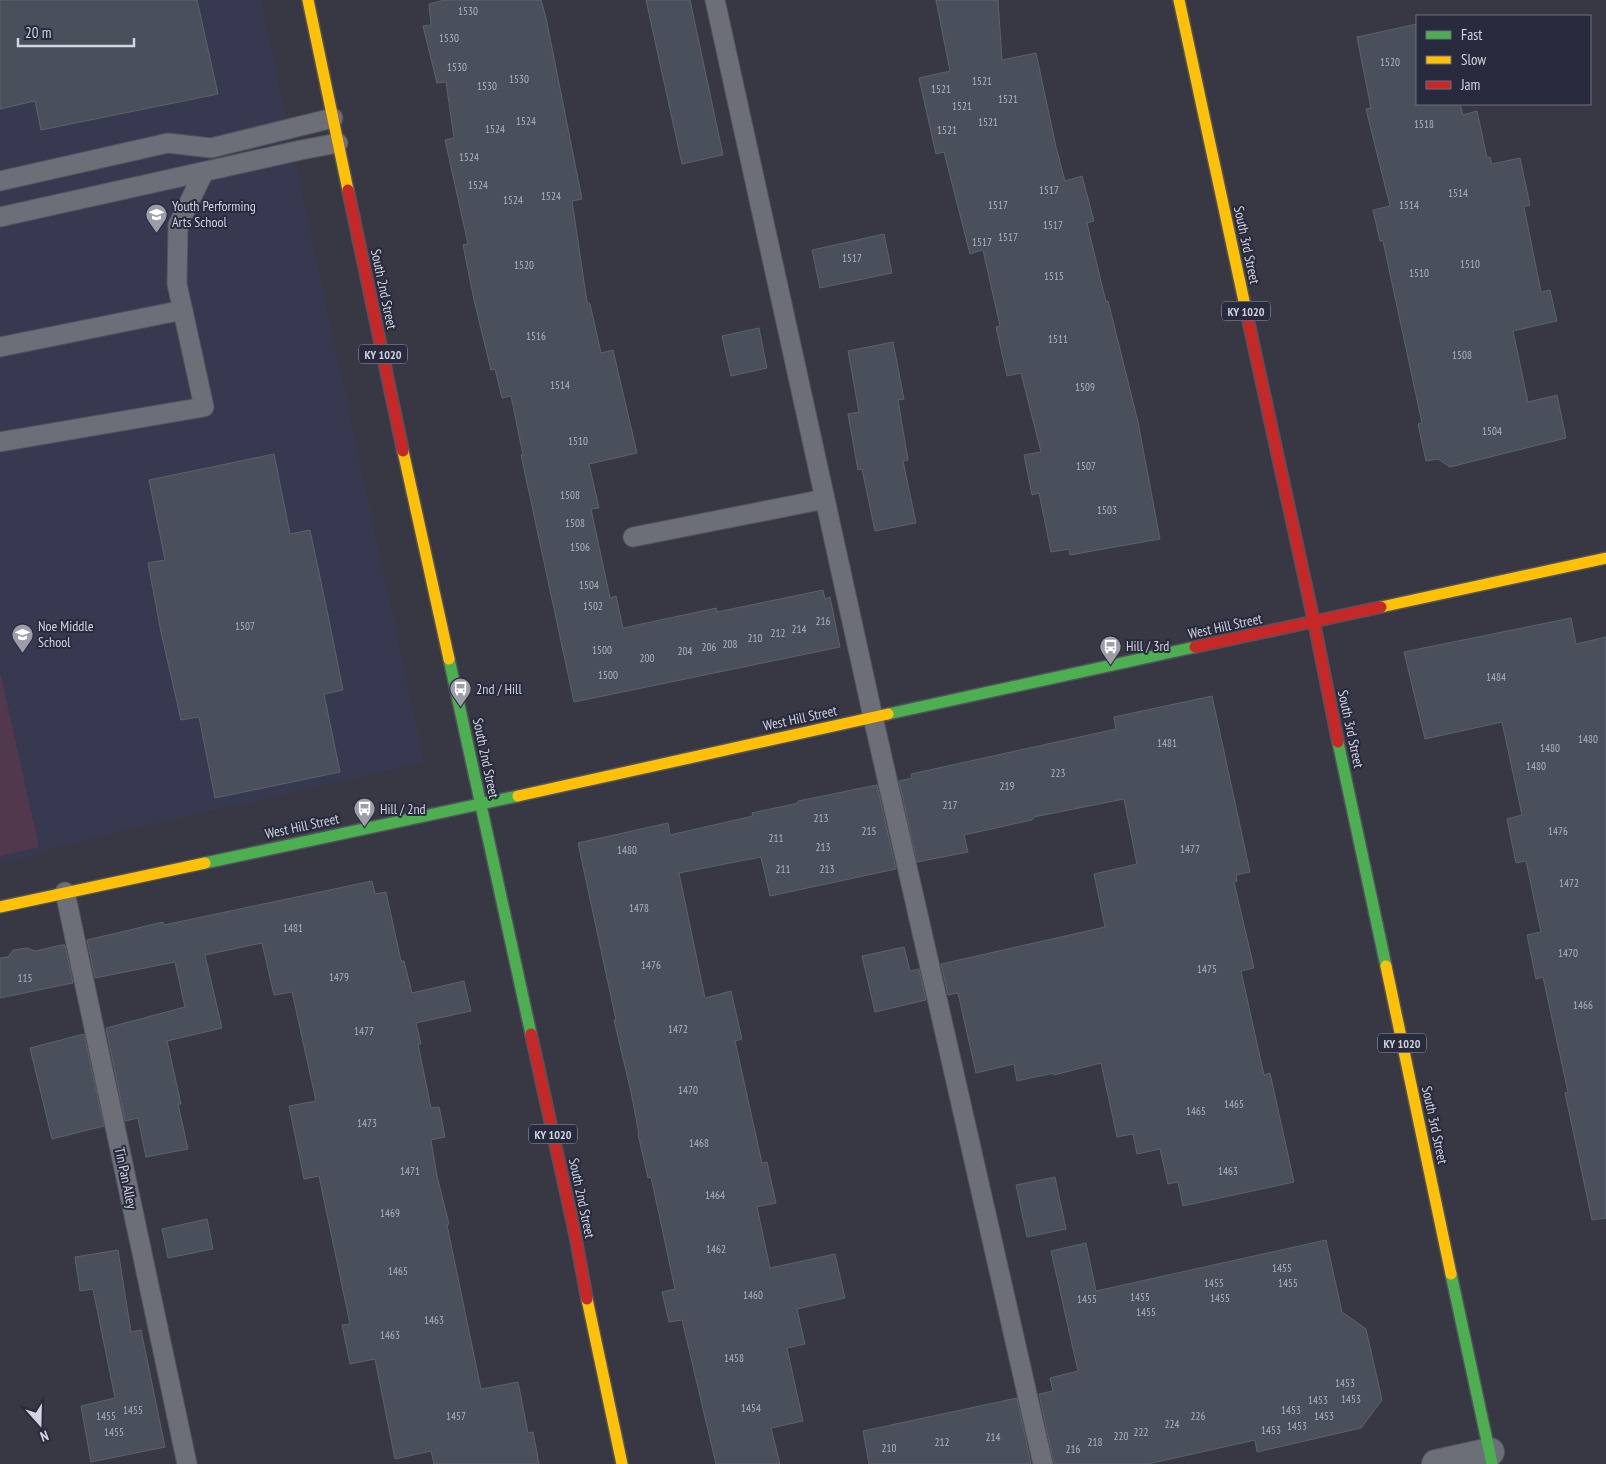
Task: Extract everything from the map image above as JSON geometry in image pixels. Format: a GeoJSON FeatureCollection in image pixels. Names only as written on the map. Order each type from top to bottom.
{"type":"FeatureCollection","features":[{"type":"Feature","properties":{"kind":"main road","name":"South 2nd Street"},"geometry":{"type":"LineString","coordinates":[[308,0],[399,432],[575,1234],[622,1464]]}},
{"type":"Feature","properties":{"kind":"main road","name":"South 3rd Street"},"geometry":{"type":"LineString","coordinates":[[1178,0],[1314,622],[1491,1458]]}},
{"type":"Feature","properties":{"kind":"main road","name":"West Hill Street"},"geometry":{"type":"LineString","coordinates":[[0,907],[1606,558]]}},
{"type":"Feature","properties":{"kind":"street"},"geometry":{"type":"LineString","coordinates":[[1436,1464],[1491,1458]]}},
{"type":"Feature","properties":{"kind":"lane"},"geometry":{"type":"LineString","coordinates":[[715,0],[873,717],[1043,1464]]}},
{"type":"Feature","properties":{"kind":"lane"},"geometry":{"type":"LineString","coordinates":[[0,181],[168,143],[211,148],[333,118]]}},
{"type":"Feature","properties":{"kind":"lane"},"geometry":{"type":"LineString","coordinates":[[0,216],[338,143]]}},
{"type":"Feature","properties":{"kind":"lane"},"geometry":{"type":"LineString","coordinates":[[0,442],[204,407],[177,284],[178,225],[204,172]]}},
{"type":"Feature","properties":{"kind":"lane"},"geometry":{"type":"LineString","coordinates":[[0,347],[183,310]]}},
{"type":"Feature","properties":{"kind":"lane"},"geometry":{"type":"LineString","coordinates":[[633,537],[825,499]]}},
{"type":"Feature","properties":{"kind":"lane","name":"Tin Pan Alley"},"geometry":{"type":"LineString","coordinates":[[65,892],[187,1464]]}},
{"type":"Feature","properties":{"kind":"shaded area","name":"Youth Performing Arts School"},"geometry":{"type":"Polygon","coordinates":[[[0,0],[261,0],[424,762],[83,840],[48,849],[38,854],[0,862],[0,0]]]}},
{"type":"Feature","properties":{"kind":"shaded area"},"geometry":{"type":"Polygon","coordinates":[[[0,671],[39,847],[0,856],[0,671]]]}},
{"type":"Feature","properties":{"kind":"building"},"geometry":{"type":"Polygon","coordinates":[[[0,0],[197,0],[218,94],[41,130],[35,101],[0,109],[0,0]]]}},
{"type":"Feature","properties":{"kind":"building"},"geometry":{"type":"Polygon","coordinates":[[[445,0],[541,0],[582,199],[572,201],[587,302],[590,304],[601,353],[613,350],[637,453],[589,464],[599,508],[591,509],[610,598],[616,596],[623,628],[716,608],[717,612],[823,590],[825,599],[830,597],[840,647],[574,702],[521,455],[523,455],[511,396],[502,398],[495,369],[491,370],[463,245],[468,244],[445,140],[454,138],[446,82],[437,83],[423,26],[431,25],[429,4],[445,0]]]}},
{"type":"Feature","properties":{"kind":"building"},"geometry":{"type":"Polygon","coordinates":[[[646,0],[690,0],[723,155],[682,164],[646,0]]]}},
{"type":"Feature","properties":{"kind":"building"},"geometry":{"type":"Polygon","coordinates":[[[936,0],[998,0],[1002,60],[1036,53],[1065,181],[1082,176],[1094,221],[1087,223],[1138,422],[1160,539],[1070,555],[1069,549],[1051,552],[1039,493],[1032,495],[1024,455],[1041,452],[1021,373],[1007,376],[996,327],[1000,326],[983,250],[970,254],[944,152],[936,154],[919,78],[950,71],[936,0]]]}},
{"type":"Feature","properties":{"kind":"building"},"geometry":{"type":"Polygon","coordinates":[[[1416,24],[1416,105],[1460,105],[1463,115],[1477,111],[1487,158],[1490,157],[1492,164],[1520,158],[1530,205],[1524,207],[1541,292],[1550,290],[1557,321],[1513,331],[1528,402],[1557,395],[1566,438],[1450,467],[1438,459],[1426,461],[1418,424],[1422,423],[1383,241],[1380,241],[1373,210],[1390,206],[1366,109],[1371,108],[1357,37],[1416,24]]]}},
{"type":"Feature","properties":{"kind":"building"},"geometry":{"type":"Polygon","coordinates":[[[884,234],[892,273],[820,288],[812,250],[884,234]]]}},
{"type":"Feature","properties":{"kind":"building"},"geometry":{"type":"Polygon","coordinates":[[[759,328],[767,368],[731,376],[722,336],[759,328]]]}},
{"type":"Feature","properties":{"kind":"building"},"geometry":{"type":"Polygon","coordinates":[[[893,342],[904,399],[898,400],[908,460],[903,461],[916,523],[875,531],[862,469],[858,470],[848,414],[859,412],[848,351],[893,342]]]}},
{"type":"Feature","properties":{"kind":"building"},"geometry":{"type":"Polygon","coordinates":[[[274,454],[290,534],[310,530],[329,620],[343,690],[324,694],[340,772],[215,798],[199,717],[181,720],[161,632],[148,563],[165,560],[149,480],[274,454]]]}},
{"type":"Feature","properties":{"kind":"building"},"geometry":{"type":"Polygon","coordinates":[[[1571,618],[1576,644],[1606,637],[1606,1218],[1592,1220],[1565,1093],[1568,1092],[1543,977],[1536,979],[1527,935],[1541,932],[1526,861],[1516,863],[1507,819],[1522,815],[1502,722],[1425,739],[1404,652],[1571,618]]]}},
{"type":"Feature","properties":{"kind":"building"},"geometry":{"type":"Polygon","coordinates":[[[1212,696],[1250,872],[1236,875],[1237,881],[1234,882],[1254,968],[1241,971],[1264,1075],[1270,1073],[1294,1182],[1183,1206],[1178,1182],[1168,1184],[1160,1149],[1137,1154],[1133,1134],[1117,1137],[1101,1063],[1054,1075],[1054,1073],[1017,1081],[1014,1064],[976,1073],[958,993],[948,995],[941,964],[1105,927],[1094,874],[1137,864],[1124,799],[1034,817],[1032,820],[964,835],[968,852],[917,862],[899,781],[912,778],[911,774],[1116,729],[1114,717],[1212,696]]]}},
{"type":"Feature","properties":{"kind":"building"},"geometry":{"type":"Polygon","coordinates":[[[877,785],[896,869],[770,896],[761,857],[679,873],[705,998],[731,991],[742,1039],[735,1041],[762,1163],[767,1162],[776,1203],[757,1207],[770,1268],[835,1254],[845,1298],[797,1309],[805,1344],[787,1348],[803,1421],[771,1428],[780,1464],[716,1464],[682,1320],[669,1322],[662,1292],[675,1289],[651,1177],[648,1178],[638,1134],[631,1092],[614,1020],[616,1020],[578,843],[668,823],[670,835],[753,816],[752,813],[798,803],[798,801],[877,785]]]}},
{"type":"Feature","properties":{"kind":"building"},"geometry":{"type":"Polygon","coordinates":[[[372,881],[375,894],[386,892],[401,961],[404,961],[412,993],[464,981],[471,1011],[416,1023],[421,1044],[418,1044],[431,1108],[439,1107],[445,1137],[431,1140],[481,1389],[518,1382],[528,1433],[533,1432],[539,1464],[434,1464],[431,1451],[395,1459],[375,1359],[350,1364],[342,1325],[350,1324],[319,1176],[304,1179],[289,1106],[316,1101],[292,992],[274,995],[262,943],[205,955],[222,1028],[167,1041],[181,1104],[178,1104],[188,1149],[146,1157],[138,1118],[125,1121],[106,1028],[185,1007],[175,962],[95,978],[87,940],[163,922],[164,925],[372,881]]]}},
{"type":"Feature","properties":{"kind":"building"},"geometry":{"type":"Polygon","coordinates":[[[65,945],[73,983],[0,998],[0,958],[8,957],[13,950],[27,948],[35,951],[65,945]]]}},
{"type":"Feature","properties":{"kind":"building"},"geometry":{"type":"Polygon","coordinates":[[[904,947],[910,971],[919,969],[926,1000],[875,1012],[862,956],[904,947]]]}},
{"type":"Feature","properties":{"kind":"building"},"geometry":{"type":"Polygon","coordinates":[[[84,1034],[104,1126],[52,1139],[30,1048],[84,1034]]]}},
{"type":"Feature","properties":{"kind":"building"},"geometry":{"type":"Polygon","coordinates":[[[1055,1177],[1066,1229],[1027,1237],[1016,1185],[1055,1177]]]}},
{"type":"Feature","properties":{"kind":"building"},"geometry":{"type":"Polygon","coordinates":[[[207,1219],[213,1249],[168,1258],[162,1229],[207,1219]]]}},
{"type":"Feature","properties":{"kind":"building"},"geometry":{"type":"Polygon","coordinates":[[[1326,1240],[1342,1312],[1366,1329],[1382,1400],[1361,1428],[1257,1452],[1255,1440],[1148,1464],[1054,1464],[1039,1394],[1053,1391],[1050,1378],[1078,1371],[1051,1251],[1086,1243],[1096,1291],[1326,1240]]]}},
{"type":"Feature","properties":{"kind":"building"},"geometry":{"type":"Polygon","coordinates":[[[118,1250],[131,1332],[141,1330],[165,1447],[91,1462],[81,1406],[115,1398],[93,1289],[80,1291],[75,1257],[118,1250]]]}},
{"type":"Feature","properties":{"kind":"building"},"geometry":{"type":"Polygon","coordinates":[[[1017,1398],[1031,1464],[869,1464],[863,1431],[1017,1398]]]}},
{"type":"Feature","properties":{"kind":"traffic: fast"},"geometry":{"type":"LineString","coordinates":[[888,714],[1195,647]]}},
{"type":"Feature","properties":{"kind":"traffic: fast"},"geometry":{"type":"LineString","coordinates":[[449,659],[531,1034]]}},
{"type":"Feature","properties":{"kind":"traffic: fast"},"geometry":{"type":"LineString","coordinates":[[1338,742],[1386,966]]}},
{"type":"Feature","properties":{"kind":"traffic: fast"},"geometry":{"type":"LineString","coordinates":[[205,863],[518,796]]}},
{"type":"Feature","properties":{"kind":"traffic: fast"},"geometry":{"type":"LineString","coordinates":[[1451,1274],[1492,1464]]}},
{"type":"Feature","properties":{"kind":"traffic: slow"},"geometry":{"type":"LineString","coordinates":[[308,0],[348,190]]}},
{"type":"Feature","properties":{"kind":"traffic: slow"},"geometry":{"type":"LineString","coordinates":[[1179,0],[1247,315]]}},
{"type":"Feature","properties":{"kind":"traffic: slow"},"geometry":{"type":"LineString","coordinates":[[403,451],[449,659]]}},
{"type":"Feature","properties":{"kind":"traffic: slow"},"geometry":{"type":"LineString","coordinates":[[1381,607],[1606,558]]}},
{"type":"Feature","properties":{"kind":"traffic: slow"},"geometry":{"type":"LineString","coordinates":[[518,796],[888,714]]}},
{"type":"Feature","properties":{"kind":"traffic: slow"},"geometry":{"type":"LineString","coordinates":[[0,907],[205,863]]}},
{"type":"Feature","properties":{"kind":"traffic: slow"},"geometry":{"type":"LineString","coordinates":[[1386,966],[1451,1274]]}},
{"type":"Feature","properties":{"kind":"traffic: slow"},"geometry":{"type":"LineString","coordinates":[[587,1299],[622,1464]]}},
{"type":"Feature","properties":{"kind":"traffic: jam"},"geometry":{"type":"LineString","coordinates":[[348,190],[403,451]]}},
{"type":"Feature","properties":{"kind":"traffic: jam"},"geometry":{"type":"LineString","coordinates":[[1247,315],[1314,622],[1338,742]]}},
{"type":"Feature","properties":{"kind":"traffic: jam"},"geometry":{"type":"LineString","coordinates":[[1195,647],[1381,607]]}},
{"type":"Feature","properties":{"kind":"traffic: jam"},"geometry":{"type":"LineString","coordinates":[[531,1034],[575,1234],[587,1299]]}},
{"type":"Feature","properties":{"kind":"place","name":"Youth Performing Arts School"},"geometry":{"type":"Point","coordinates":[156,233]}},
{"type":"Feature","properties":{"kind":"place","name":"Noe Middle School"},"geometry":{"type":"Point","coordinates":[22,653]}},
{"type":"Feature","properties":{"kind":"place","name":"Hill / 3rd"},"geometry":{"type":"Point","coordinates":[1110,665]}},
{"type":"Feature","properties":{"kind":"place","name":"2nd / Hill"},"geometry":{"type":"Point","coordinates":[460,708]}},
{"type":"Feature","properties":{"kind":"place","name":"Hill / 2nd"},"geometry":{"type":"Point","coordinates":[364,828]}}]}
